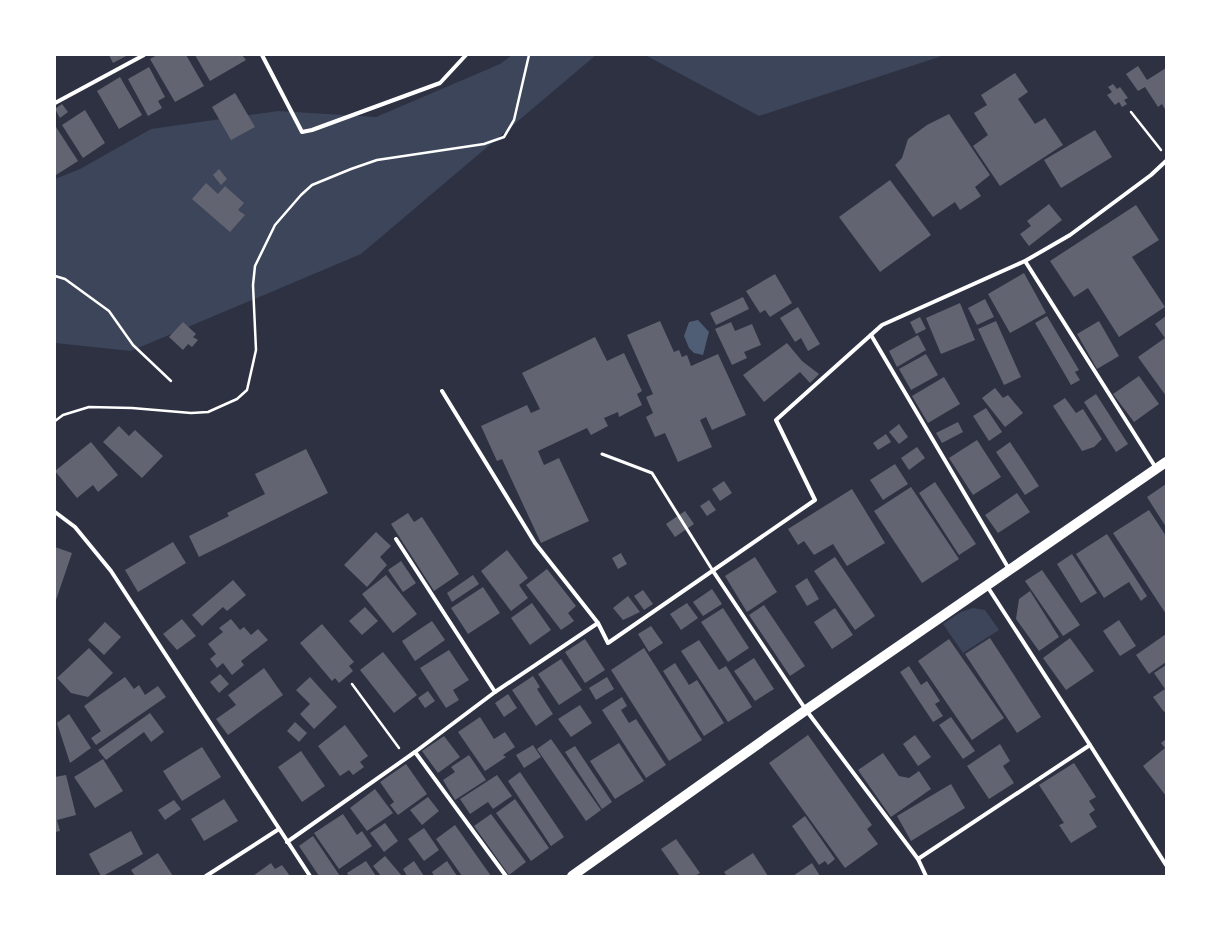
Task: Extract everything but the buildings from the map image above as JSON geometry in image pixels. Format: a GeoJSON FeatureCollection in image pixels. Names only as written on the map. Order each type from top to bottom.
{"type":"FeatureCollection","features":[{"type":"Feature","properties":{"kind":"main road"},"geometry":{"type":"LineString","coordinates":[[572,876],[806,710],[1166,462]]}},
{"type":"Feature","properties":{"kind":"street"},"geometry":{"type":"LineString","coordinates":[[55,103],[144,55]]}},
{"type":"Feature","properties":{"kind":"street"},"geometry":{"type":"LineString","coordinates":[[262,55],[302,132],[312,130],[440,83],[466,55]]}},
{"type":"Feature","properties":{"kind":"street"},"geometry":{"type":"LineString","coordinates":[[442,391],[535,543],[598,623],[608,643],[815,500],[776,420],[870,335],[882,325],[1024,261],[1070,236],[1151,175],[1166,161]]}},
{"type":"Feature","properties":{"kind":"street"},"geometry":{"type":"LineString","coordinates":[[1024,261],[1156,468]]}},
{"type":"Feature","properties":{"kind":"street"},"geometry":{"type":"LineString","coordinates":[[870,335],[1009,569]]}},
{"type":"Feature","properties":{"kind":"street"},"geometry":{"type":"LineString","coordinates":[[55,512],[75,527],[111,571],[310,876]]}},
{"type":"Feature","properties":{"kind":"street"},"geometry":{"type":"LineString","coordinates":[[396,539],[495,692]]}},
{"type":"Feature","properties":{"kind":"street"},"geometry":{"type":"LineString","coordinates":[[712,571],[806,710],[918,858],[926,876]]}},
{"type":"Feature","properties":{"kind":"street"},"geometry":{"type":"LineString","coordinates":[[986,585],[1166,865]]}},
{"type":"Feature","properties":{"kind":"street"},"geometry":{"type":"LineString","coordinates":[[287,842],[415,752],[495,692],[598,623]]}},
{"type":"Feature","properties":{"kind":"street"},"geometry":{"type":"LineString","coordinates":[[918,858],[1090,745]]}},
{"type":"Feature","properties":{"kind":"street"},"geometry":{"type":"LineString","coordinates":[[415,752],[506,876]]}},
{"type":"Feature","properties":{"kind":"street"},"geometry":{"type":"LineString","coordinates":[[206,876],[279,829]]}},
{"type":"Feature","properties":{"kind":"lane"},"geometry":{"type":"LineString","coordinates":[[602,454],[652,473],[712,571]]}},
{"type":"Feature","properties":{"kind":"path"},"geometry":{"type":"LineString","coordinates":[[55,421],[63,415],[89,407],[132,408],[191,413],[208,412],[237,398],[247,390],[256,350],[253,285],[255,266],[275,226],[291,207],[312,185],[377,160],[484,144],[504,138],[514,120],[529,55]]}},
{"type":"Feature","properties":{"kind":"path"},"geometry":{"type":"LineString","coordinates":[[1131,112],[1162,152]]}},
{"type":"Feature","properties":{"kind":"path"},"geometry":{"type":"LineString","coordinates":[[55,276],[66,279],[109,311],[133,345],[171,381]]}},
{"type":"Feature","properties":{"kind":"path"},"geometry":{"type":"LineString","coordinates":[[352,684],[398,748]]}},
{"type":"Feature","properties":{"kind":"shaded area"},"geometry":{"type":"Polygon","coordinates":[[[512,55],[596,55],[361,254],[131,351],[55,343],[55,179],[80,169],[151,129],[278,111],[376,117],[500,64],[512,55]]]}},
{"type":"Feature","properties":{"kind":"shaded area"},"geometry":{"type":"Polygon","coordinates":[[[645,55],[945,55],[759,116],[645,55]]]}},
{"type":"Feature","properties":{"kind":"shaded area"},"geometry":{"type":"Polygon","coordinates":[[[698,320],[709,332],[703,355],[694,353],[689,348],[684,336],[689,322],[698,320]]]}},
{"type":"Feature","properties":{"kind":"shaded area"},"geometry":{"type":"Polygon","coordinates":[[[973,608],[985,610],[999,630],[963,653],[943,624],[961,612],[973,608]]]}}]}
